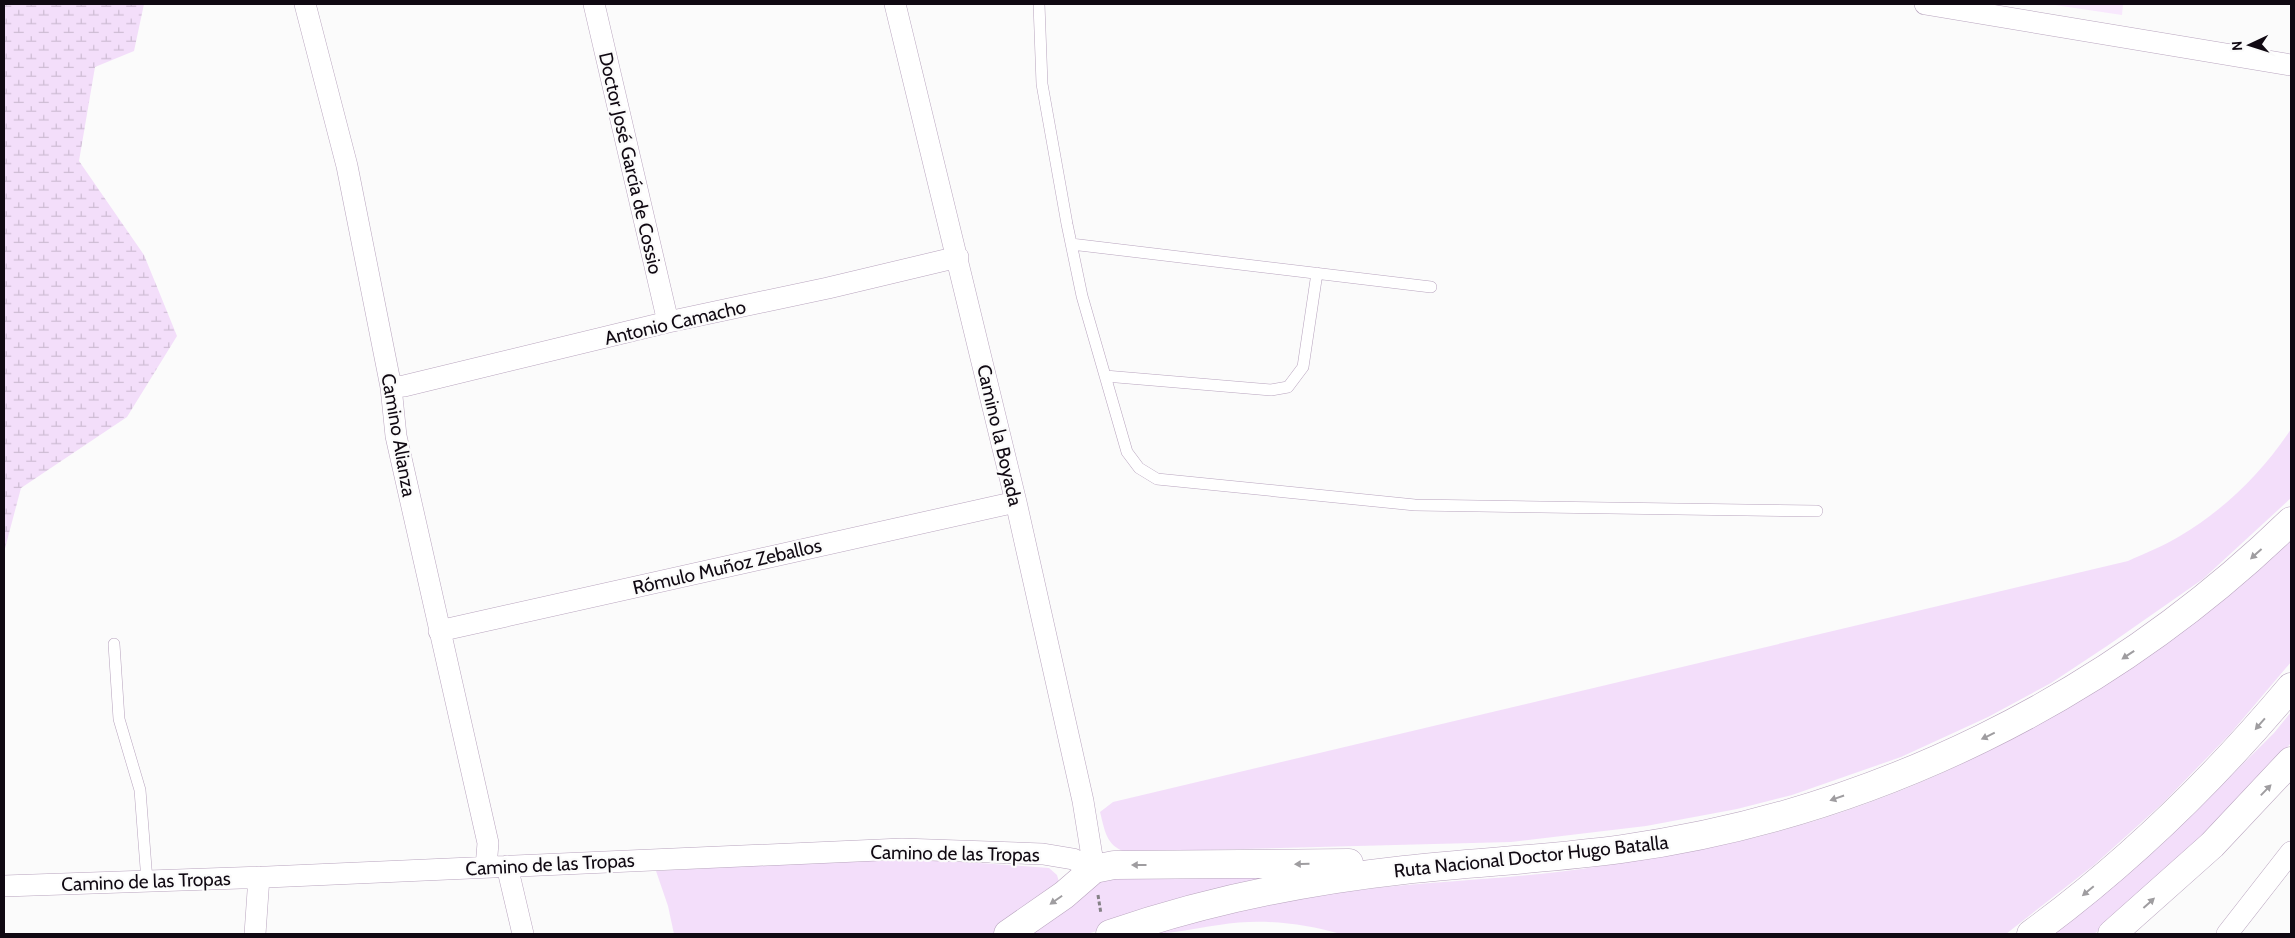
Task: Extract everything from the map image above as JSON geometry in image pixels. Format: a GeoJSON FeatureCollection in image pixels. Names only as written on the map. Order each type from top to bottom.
{"type":"FeatureCollection","features":[{"type":"Feature","properties":{"kind":"highway","name":"Ruta Nacional Doctor Hugo Batalla"},"geometry":{"type":"LineString","coordinates":[[1106,925],[1263,891],[1402,870],[1569,856],[1672,841],[1753,824],[1875,785],[1931,762],[2024,718],[2100,674],[2184,615],[2233,575],[2291,521]]}},
{"type":"Feature","properties":{"kind":"highway"},"geometry":{"type":"LineString","coordinates":[[2031,934],[2070,905],[2163,824],[2242,744],[2291,687]]}},
{"type":"Feature","properties":{"kind":"highway"},"geometry":{"type":"LineString","coordinates":[[2112,934],[2212,845],[2291,761]]}},
{"type":"Feature","properties":{"kind":"highway"},"geometry":{"type":"LineString","coordinates":[[1008,934],[1064,895],[1094,869],[1114,865],[1365,863],[1402,870]]}},
{"type":"Feature","properties":{"kind":"street","name":"Camino Alianza"},"geometry":{"type":"LineString","coordinates":[[305,4],[347,166],[391,387],[396,436],[488,843],[486,867]]}},
{"type":"Feature","properties":{"kind":"street","name":"Doctor José García de Cossio"},"geometry":{"type":"LineString","coordinates":[[594,4],[668,322]]}},
{"type":"Feature","properties":{"kind":"street","name":"Camino la Boyada"},"geometry":{"type":"LineString","coordinates":[[895,4],[1016,502],[1083,801],[1094,869]]}},
{"type":"Feature","properties":{"kind":"street"},"geometry":{"type":"LineString","coordinates":[[1925,4],[2291,65]]}},
{"type":"Feature","properties":{"kind":"street","name":"Antonio Camacho"},"geometry":{"type":"LineString","coordinates":[[391,387],[404,386],[668,322],[958,258]]}},
{"type":"Feature","properties":{"kind":"street","name":"Rómulo Muñoz Zeballos"},"geometry":{"type":"LineString","coordinates":[[439,631],[1016,502]]}},
{"type":"Feature","properties":{"kind":"street","name":"Camino de las Tropas"},"geometry":{"type":"LineString","coordinates":[[5,886],[912,849],[1043,854],[1073,859],[1094,869]]}},
{"type":"Feature","properties":{"kind":"street"},"geometry":{"type":"LineString","coordinates":[[2227,934],[2291,852]]}},
{"type":"Feature","properties":{"kind":"street"},"geometry":{"type":"LineString","coordinates":[[508,866],[523,934]]}},
{"type":"Feature","properties":{"kind":"street"},"geometry":{"type":"LineString","coordinates":[[255,934],[259,877]]}},
{"type":"Feature","properties":{"kind":"lane"},"geometry":{"type":"LineString","coordinates":[[1038,4],[1042,84],[1070,244],[1082,296],[1127,452],[1139,468],[1157,479],[1415,505],[1817,511]]}},
{"type":"Feature","properties":{"kind":"lane"},"geometry":{"type":"LineString","coordinates":[[1070,244],[1431,287]]}},
{"type":"Feature","properties":{"kind":"lane"},"geometry":{"type":"LineString","coordinates":[[1105,376],[1271,390],[1288,387],[1303,367],[1318,273]]}},
{"type":"Feature","properties":{"kind":"lane"},"geometry":{"type":"LineString","coordinates":[[114,644],[119,719],[140,790],[147,881]]}},
{"type":"Feature","properties":{"kind":"path"},"geometry":{"type":"LineString","coordinates":[[1094,869],[1106,925]]}},
{"type":"Feature","properties":{"kind":"shaded area"},"geometry":{"type":"Polygon","coordinates":[[[2048,4],[2123,4],[2122,15],[2048,4]]]}},
{"type":"Feature","properties":{"kind":"green space"},"geometry":{"type":"Polygon","coordinates":[[[4,4],[144,4],[134,51],[95,67],[79,161],[144,255],[177,336],[127,417],[21,488],[4,552],[4,4]]]}},
{"type":"Feature","properties":{"kind":"green space"},"geometry":{"type":"Polygon","coordinates":[[[2291,429],[2291,498],[2203,579],[2051,683],[1988,717],[1901,757],[1792,795],[1737,809],[1646,826],[1511,842],[1125,852],[1110,841],[1105,831],[1100,812],[1113,802],[2128,561],[2174,540],[2227,502],[2255,475],[2291,429]]]}},
{"type":"Feature","properties":{"kind":"green space"},"geometry":{"type":"Polygon","coordinates":[[[2291,540],[2291,662],[2230,734],[2163,803],[2094,865],[2006,934],[1341,934],[1296,924],[1250,922],[1147,934],[1240,911],[1335,893],[1563,871],[1673,855],[1776,832],[1870,802],[1936,776],[2000,745],[2062,711],[2122,673],[2180,632],[2291,540]]]}},
{"type":"Feature","properties":{"kind":"green space"},"geometry":{"type":"Polygon","coordinates":[[[2291,712],[2291,743],[2219,822],[2132,903],[2094,934],[2055,934],[2159,847],[2274,733],[2291,712]]]}},
{"type":"Feature","properties":{"kind":"green space"},"geometry":{"type":"Polygon","coordinates":[[[938,860],[1049,868],[1057,875],[1059,882],[997,934],[674,934],[668,906],[656,871],[834,861],[938,860]]]}},
{"type":"Feature","properties":{"kind":"green space"},"geometry":{"type":"Polygon","coordinates":[[[1104,877],[1274,877],[1087,934],[1025,934],[1104,877]]]}}]}
